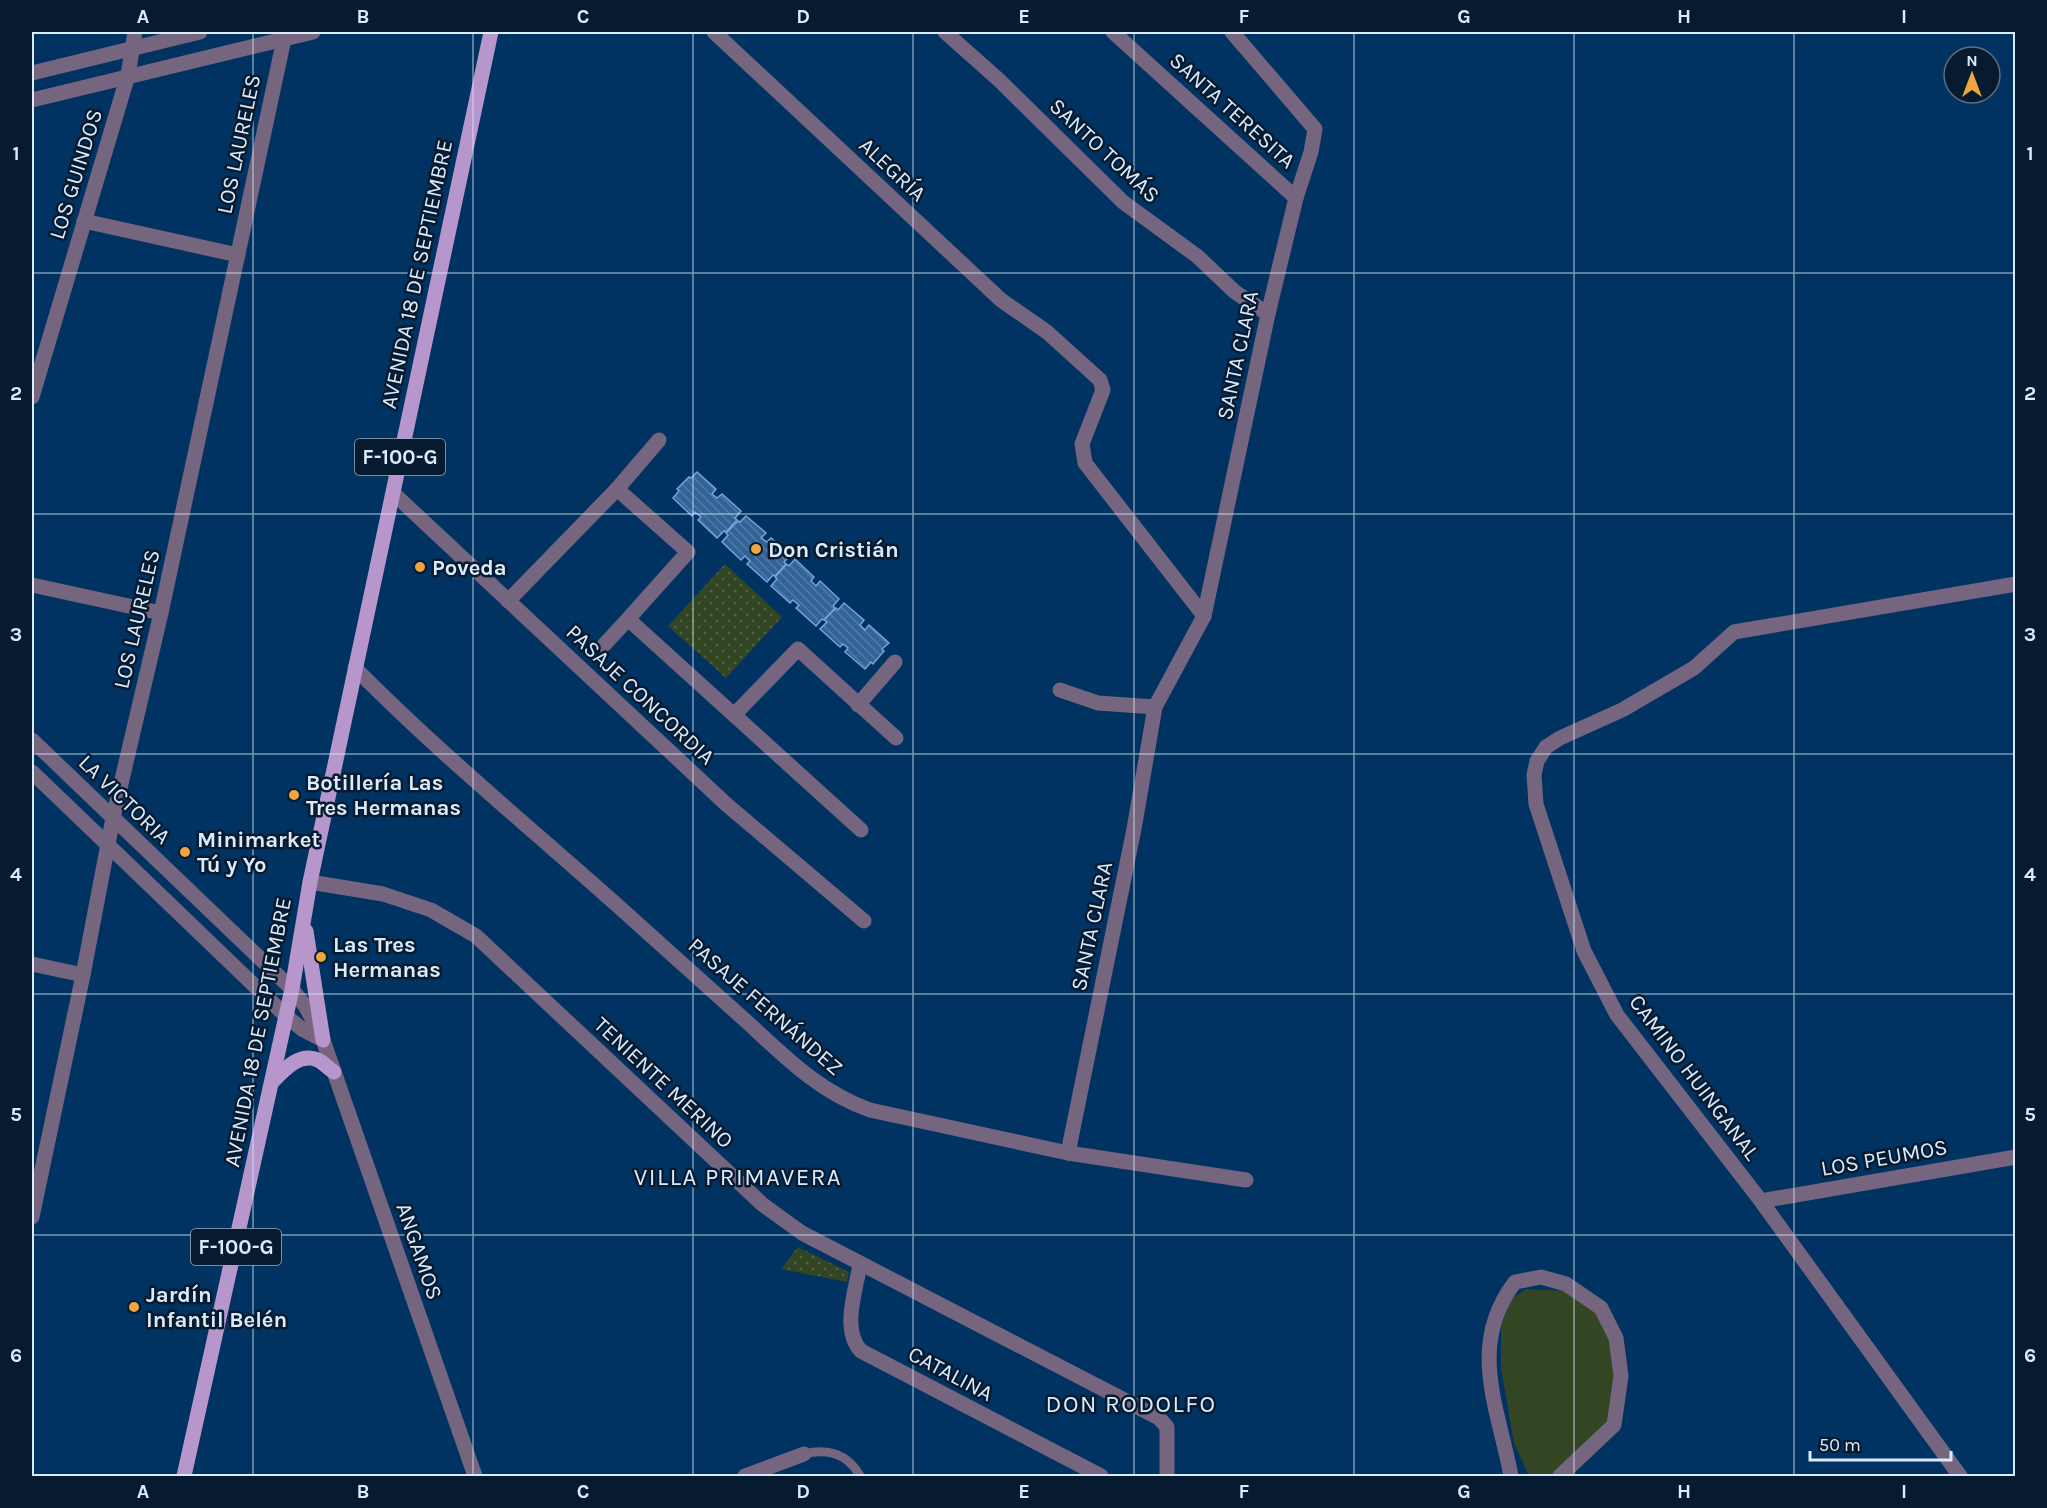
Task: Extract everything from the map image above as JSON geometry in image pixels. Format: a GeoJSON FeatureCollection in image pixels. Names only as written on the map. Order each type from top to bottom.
{"type":"FeatureCollection","features":[{"type":"Feature","properties":{"kind":"main road","name":"AVENIDA 18 DE SEPTIEMBRE"},"geometry":{"type":"LineString","coordinates":[[184,1476],[292,988],[310,882],[491,32]]}},
{"type":"Feature","properties":{"kind":"main road"},"geometry":{"type":"LineString","coordinates":[[304,917],[324,1040]]}},
{"type":"Feature","properties":{"kind":"main road"},"geometry":{"type":"LineString","coordinates":[[272,1082],[290,1064],[303,1059],[317,1060],[334,1072]]}},
{"type":"Feature","properties":{"kind":"street","name":"LOS GUINDOS"},"geometry":{"type":"LineString","coordinates":[[32,397],[128,75],[135,32]]}},
{"type":"Feature","properties":{"kind":"street"},"geometry":{"type":"LineString","coordinates":[[32,73],[200,32]]}},
{"type":"Feature","properties":{"kind":"street"},"geometry":{"type":"LineString","coordinates":[[32,100],[284,35],[313,32]]}},
{"type":"Feature","properties":{"kind":"street","name":"ALEGRÍA"},"geometry":{"type":"LineString","coordinates":[[714,32],[1001,300],[1047,332],[1100,380],[1103,390],[1082,444],[1085,464],[1204,616]]}},
{"type":"Feature","properties":{"kind":"street","name":"SANTO TOMÁS"},"geometry":{"type":"LineString","coordinates":[[945,32],[999,80],[1123,202],[1197,256],[1235,292],[1268,314]]}},
{"type":"Feature","properties":{"kind":"street","name":"SANTA TERESITA"},"geometry":{"type":"LineString","coordinates":[[1113,32],[1296,198]]}},
{"type":"Feature","properties":{"kind":"street","name":"SANTA CLARA"},"geometry":{"type":"LineString","coordinates":[[1068,1153],[1134,828],[1155,707],[1204,616],[1268,314],[1315,129],[1232,32]]}},
{"type":"Feature","properties":{"kind":"street","name":"LOS LAURELES"},"geometry":{"type":"LineString","coordinates":[[32,1217],[83,975],[113,818],[161,613],[284,35]]}},
{"type":"Feature","properties":{"kind":"street"},"geometry":{"type":"LineString","coordinates":[[84,221],[238,255]]}},
{"type":"Feature","properties":{"kind":"street"},"geometry":{"type":"LineString","coordinates":[[508,601],[617,489],[659,440]]}},
{"type":"Feature","properties":{"kind":"street"},"geometry":{"type":"LineString","coordinates":[[604,645],[688,552],[617,489]]}},
{"type":"Feature","properties":{"kind":"street","name":"PASAJE CONCORDIA"},"geometry":{"type":"LineString","coordinates":[[393,493],[726,804],[864,921]]}},
{"type":"Feature","properties":{"kind":"street","name":"CAMINO HUINGANAL"},"geometry":{"type":"LineString","coordinates":[[1960,1476],[1761,1201],[1617,1015],[1584,951],[1536,804],[1534,776],[1537,761],[1546,747],[1560,738],[1622,710],[1694,668],[1734,632],[2016,584]]}},
{"type":"Feature","properties":{"kind":"street"},"geometry":{"type":"LineString","coordinates":[[32,585],[161,613]]}},
{"type":"Feature","properties":{"kind":"street"},"geometry":{"type":"LineString","coordinates":[[628,619],[861,830]]}},
{"type":"Feature","properties":{"kind":"street"},"geometry":{"type":"LineString","coordinates":[[734,715],[798,649],[896,738]]}},
{"type":"Feature","properties":{"kind":"street"},"geometry":{"type":"LineString","coordinates":[[858,705],[895,662]]}},
{"type":"Feature","properties":{"kind":"street","name":"PASAJE FERNÁNDEZ"},"geometry":{"type":"LineString","coordinates":[[355,668],[438,748],[608,897],[789,1061],[823,1088],[848,1103],[870,1110],[1068,1153],[1246,1180]]}},
{"type":"Feature","properties":{"kind":"street"},"geometry":{"type":"LineString","coordinates":[[1060,690],[1098,703],[1155,707]]}},
{"type":"Feature","properties":{"kind":"street","name":"LA VICTORIA"},"geometry":{"type":"LineString","coordinates":[[32,740],[292,988]]}},
{"type":"Feature","properties":{"kind":"street","name":"LA VICTORIA"},"geometry":{"type":"LineString","coordinates":[[32,772],[286,1016]]}},
{"type":"Feature","properties":{"kind":"street","name":"TENIENTE MERINO"},"geometry":{"type":"LineString","coordinates":[[310,882],[383,894],[431,910],[476,936],[762,1204],[802,1233],[1148,1410],[1159,1418],[1167,1427],[1167,1476]]}},
{"type":"Feature","properties":{"kind":"street"},"geometry":{"type":"LineString","coordinates":[[32,964],[83,975]]}},
{"type":"Feature","properties":{"kind":"street","name":"ANGAMOS"},"geometry":{"type":"LineString","coordinates":[[292,988],[306,1007],[324,1040],[475,1476]]}},
{"type":"Feature","properties":{"kind":"street"},"geometry":{"type":"LineString","coordinates":[[286,1016],[302,1029],[324,1040]]}},
{"type":"Feature","properties":{"kind":"street","name":"LOS PEUMOS"},"geometry":{"type":"LineString","coordinates":[[1761,1201],[2016,1158]]}},
{"type":"Feature","properties":{"kind":"street","name":"CATALINA"},"geometry":{"type":"LineString","coordinates":[[860,1264],[851,1316],[851,1335],[854,1344],[861,1351],[1099,1476]]}},
{"type":"Feature","properties":{"kind":"street"},"geometry":{"type":"LineString","coordinates":[[1512,1476],[1491,1390],[1488,1344],[1497,1310],[1515,1282],[1541,1277],[1566,1284],[1601,1308],[1616,1338],[1621,1376],[1614,1425],[1560,1476]]}},
{"type":"Feature","properties":{"kind":"street"},"geometry":{"type":"LineString","coordinates":[[745,1476],[804,1454]]}},
{"type":"Feature","properties":{"kind":"lane"},"geometry":{"type":"LineString","coordinates":[[804,1454],[826,1451],[837,1453],[852,1464],[860,1476]]}},
{"type":"Feature","properties":{"kind":"green space"},"geometry":{"type":"Polygon","coordinates":[[[725,564],[782,617],[726,678],[668,626],[725,564]]]}},
{"type":"Feature","properties":{"kind":"green space"},"geometry":{"type":"Polygon","coordinates":[[[798,1247],[849,1272],[847,1282],[781,1269],[798,1247]]]}},
{"type":"Feature","properties":{"kind":"green space"},"geometry":{"type":"Polygon","coordinates":[[[1526,1289],[1565,1291],[1595,1307],[1614,1340],[1618,1375],[1610,1422],[1559,1472],[1549,1476],[1529,1476],[1514,1443],[1501,1368],[1501,1327],[1510,1300],[1526,1289]]]}},
{"type":"Feature","properties":{"kind":"building"},"geometry":{"type":"Polygon","coordinates":[[[697,472],[716,489],[712,494],[717,498],[722,494],[741,511],[735,518],[737,520],[717,538],[698,520],[701,517],[695,512],[692,516],[673,498],[679,491],[677,489],[697,472]]]}},
{"type":"Feature","properties":{"kind":"building","name":"Don Cristián"},"geometry":{"type":"Polygon","coordinates":[[[746,516],[766,533],[761,538],[767,542],[771,538],[791,555],[784,562],[786,564],[767,582],[747,564],[750,561],[745,556],[741,560],[722,542],[728,535],[726,533],[746,516]]]}},
{"type":"Feature","properties":{"kind":"building"},"geometry":{"type":"Polygon","coordinates":[[[795,559],[814,577],[811,581],[816,586],[820,581],[839,599],[833,606],[835,608],[816,626],[796,608],[799,605],[793,600],[790,603],[771,586],[777,579],[775,577],[795,559]]]}},
{"type":"Feature","properties":{"kind":"building"},"geometry":{"type":"Polygon","coordinates":[[[844,603],[864,620],[860,625],[865,630],[869,625],[889,643],[882,649],[884,651],[873,664],[871,662],[865,669],[845,652],[848,648],[843,644],[840,647],[820,629],[827,622],[824,620],[844,603]]]}},
{"type":"Feature","properties":{"kind":"place","name":"Don Cristián"},"geometry":{"type":"Point","coordinates":[756,549]}},
{"type":"Feature","properties":{"kind":"place","name":"Poveda"},"geometry":{"type":"Point","coordinates":[420,567]}},
{"type":"Feature","properties":{"kind":"place","name":"Botillería Las Tres Hermanas"},"geometry":{"type":"Point","coordinates":[294,795]}},
{"type":"Feature","properties":{"kind":"place","name":"Minimarket Tú y Yo"},"geometry":{"type":"Point","coordinates":[185,852]}},
{"type":"Feature","properties":{"kind":"place","name":"Las Tres Hermanas"},"geometry":{"type":"Point","coordinates":[321,957]}},
{"type":"Feature","properties":{"kind":"place","name":"Jardín Infantil Belén"},"geometry":{"type":"Point","coordinates":[134,1307]}},
{"type":"Feature","properties":{"kind":"district","name":"VILLA PRIMAVERA"},"geometry":{"type":"Point","coordinates":[738,1177]}},
{"type":"Feature","properties":{"kind":"district","name":"DON RODOLFO"},"geometry":{"type":"Point","coordinates":[1131,1404]}}]}
